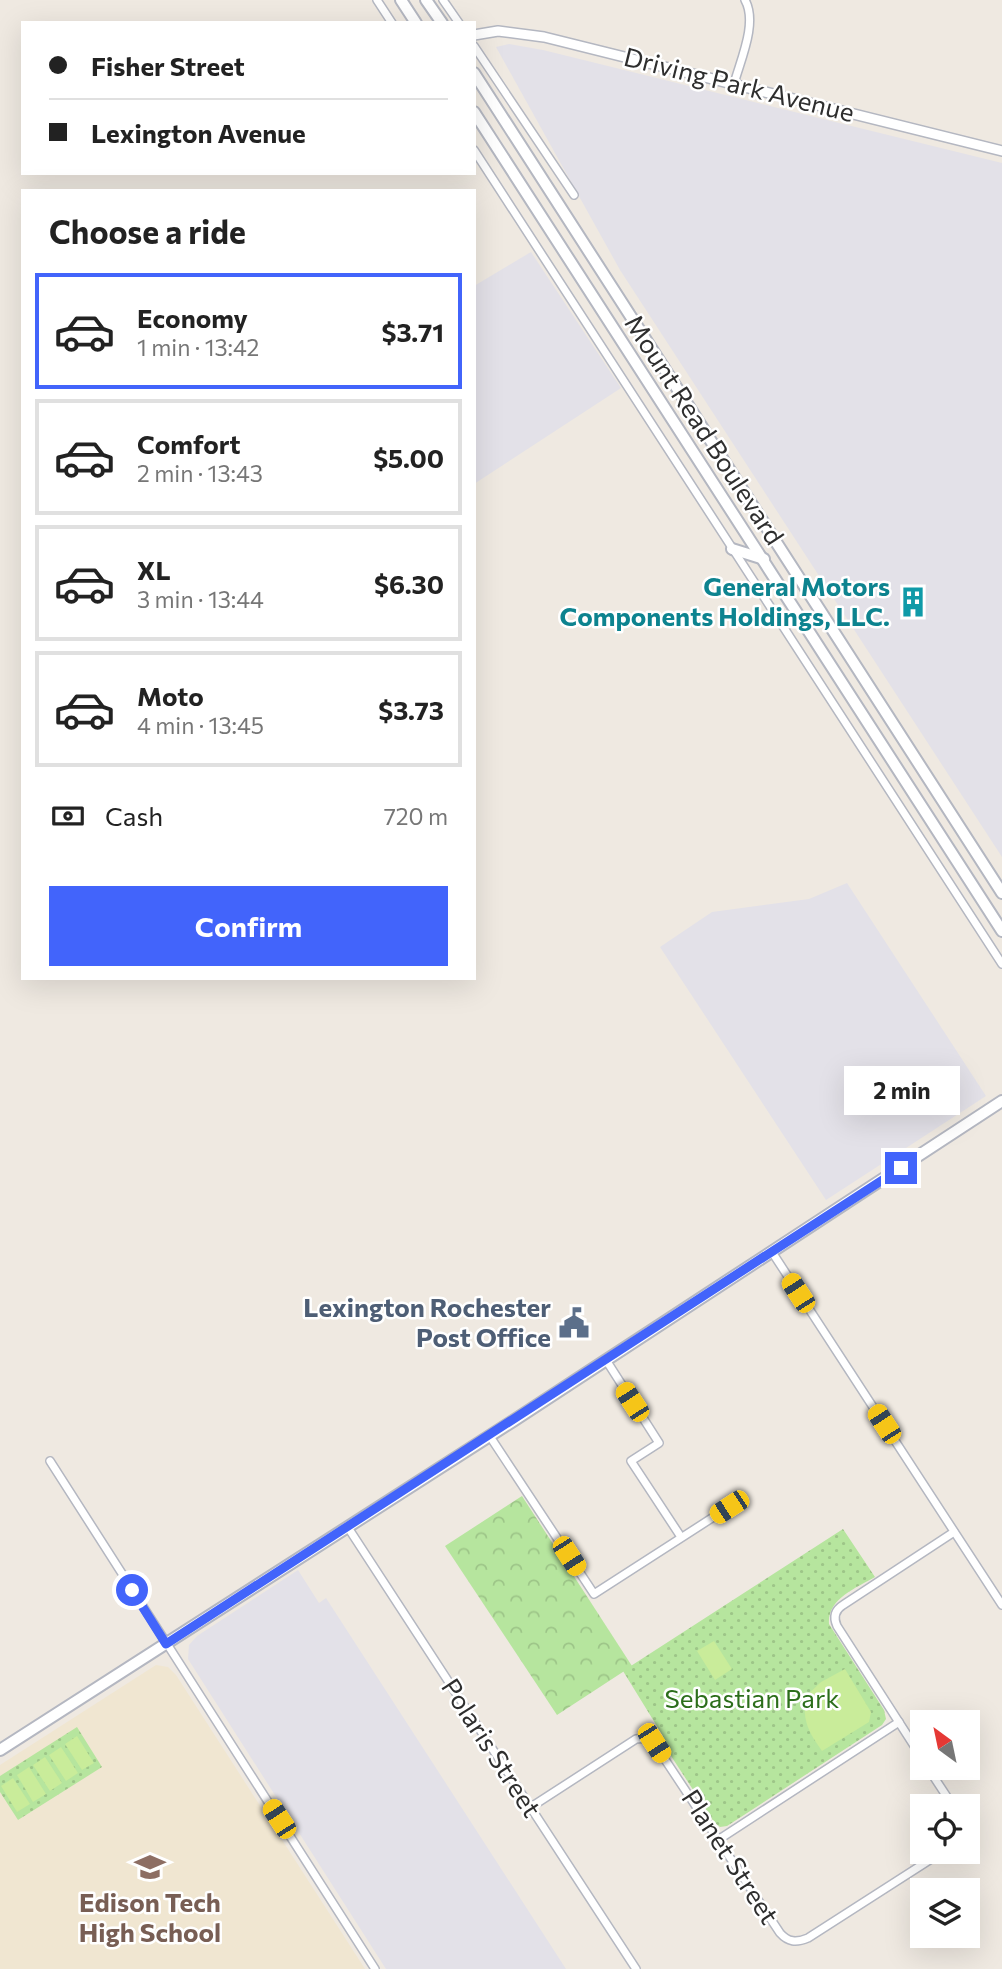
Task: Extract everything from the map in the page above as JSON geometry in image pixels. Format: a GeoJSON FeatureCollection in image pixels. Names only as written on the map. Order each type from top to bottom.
{"type":"FeatureCollection","features":[{"type":"Feature","properties":{"kind":"main road"},"geometry":{"type":"LineString","coordinates":[[401,0],[415,21]]}},
{"type":"Feature","properties":{"kind":"main road"},"geometry":{"type":"LineString","coordinates":[[426,0],[441,21]]}},
{"type":"Feature","properties":{"kind":"main road","name":"Mount Read Boulevard"},"geometry":{"type":"LineString","coordinates":[[476,76],[1002,893]]}},
{"type":"Feature","properties":{"kind":"main road","name":"Mount Read Boulevard"},"geometry":{"type":"LineString","coordinates":[[476,115],[1002,931]]}},
{"type":"Feature","properties":{"kind":"main road"},"geometry":{"type":"LineString","coordinates":[[732,549],[764,559]]}},
{"type":"Feature","properties":{"kind":"main road"},"geometry":{"type":"LineString","coordinates":[[0,1750],[606,1360],[1002,1101]]}},
{"type":"Feature","properties":{"kind":"street"},"geometry":{"type":"LineString","coordinates":[[377,0],[391,21]]}},
{"type":"Feature","properties":{"kind":"street"},"geometry":{"type":"LineString","coordinates":[[443,0],[458,21]]}},
{"type":"Feature","properties":{"kind":"street"},"geometry":{"type":"LineString","coordinates":[[734,84],[750,16],[745,0]]}},
{"type":"Feature","properties":{"kind":"street","name":"Driving Park Avenue"},"geometry":{"type":"LineString","coordinates":[[476,34],[498,31],[544,37],[1002,151]]}},
{"type":"Feature","properties":{"kind":"street"},"geometry":{"type":"LineString","coordinates":[[476,49],[574,195]]}},
{"type":"Feature","properties":{"kind":"street","name":"Mount Read Boulevard"},"geometry":{"type":"LineString","coordinates":[[476,153],[1002,964]]}},
{"type":"Feature","properties":{"kind":"street"},"geometry":{"type":"LineString","coordinates":[[772,1252],[1002,1605]]}},
{"type":"Feature","properties":{"kind":"street"},"geometry":{"type":"LineString","coordinates":[[606,1360],[659,1443],[631,1461],[681,1537]]}},
{"type":"Feature","properties":{"kind":"street"},"geometry":{"type":"LineString","coordinates":[[489,1435],[594,1594],[729,1507]]}},
{"type":"Feature","properties":{"kind":"street"},"geometry":{"type":"LineString","coordinates":[[50,1461],[375,1969]]}},
{"type":"Feature","properties":{"kind":"street","name":"Polaris Street"},"geometry":{"type":"LineString","coordinates":[[347,1526],[636,1969]]}},
{"type":"Feature","properties":{"kind":"street"},"geometry":{"type":"LineString","coordinates":[[910,1739],[837,1626],[836,1612],[954,1532]]}},
{"type":"Feature","properties":{"kind":"street"},"geometry":{"type":"LineString","coordinates":[[718,1840],[899,1722]]}},
{"type":"Feature","properties":{"kind":"street","name":"Planet Street"},"geometry":{"type":"LineString","coordinates":[[531,1807],[636,1739],[649,1738],[780,1933],[784,1938],[796,1942],[808,1938],[923,1864]]}},
{"type":"Feature","properties":{"kind":"shaded area"},"geometry":{"type":"Polygon","coordinates":[[[509,44],[543,50],[1002,163],[1002,857],[620,270],[496,47],[509,44]]]}},
{"type":"Feature","properties":{"kind":"shaded area"},"geometry":{"type":"Polygon","coordinates":[[[531,252],[621,388],[476,483],[476,285],[531,252]]]}},
{"type":"Feature","properties":{"kind":"shaded area"},"geometry":{"type":"Polygon","coordinates":[[[847,883],[986,1096],[826,1200],[660,947],[712,912],[809,899],[847,883]]]}},
{"type":"Feature","properties":{"kind":"shaded area"},"geometry":{"type":"Polygon","coordinates":[[[298,1570],[319,1603],[326,1598],[566,1969],[386,1969],[188,1659],[189,1645],[197,1636],[298,1570]]]}},
{"type":"Feature","properties":{"kind":"shaded area","name":"Edison Tech High School"},"geometry":{"type":"Polygon","coordinates":[[[156,1665],[168,1667],[176,1675],[365,1969],[0,1969],[0,1765],[156,1665]]]}},
{"type":"Feature","properties":{"kind":"green space"},"geometry":{"type":"Polygon","coordinates":[[[522,1496],[632,1666],[557,1715],[445,1546],[522,1496]]]}},
{"type":"Feature","properties":{"kind":"green space","name":"Sebastian Park"},"geometry":{"type":"Polygon","coordinates":[[[843,1529],[875,1577],[838,1601],[830,1615],[829,1624],[884,1710],[886,1719],[882,1725],[727,1826],[720,1827],[714,1822],[660,1739],[663,1736],[623,1671],[843,1529]]]}},
{"type":"Feature","properties":{"kind":"green space"},"geometry":{"type":"Polygon","coordinates":[[[714,1641],[732,1669],[715,1680],[697,1651],[714,1641]]]}},
{"type":"Feature","properties":{"kind":"green space"},"geometry":{"type":"Polygon","coordinates":[[[845,1669],[871,1712],[869,1722],[822,1751],[808,1726],[805,1697],[821,1682],[845,1669]]]}},
{"type":"Feature","properties":{"kind":"green space"},"geometry":{"type":"Polygon","coordinates":[[[77,1727],[102,1767],[18,1820],[0,1792],[0,1776],[77,1727]]]}},
{"type":"Feature","properties":{"kind":"green space"},"geometry":{"type":"Polygon","coordinates":[[[77,1736],[94,1763],[82,1770],[65,1744],[77,1736]]]}},
{"type":"Feature","properties":{"kind":"green space"},"geometry":{"type":"Polygon","coordinates":[[[61,1747],[78,1773],[66,1781],[49,1755],[61,1747]]]}},
{"type":"Feature","properties":{"kind":"green space"},"geometry":{"type":"Polygon","coordinates":[[[45,1757],[62,1783],[50,1791],[33,1765],[45,1757]]]}},
{"type":"Feature","properties":{"kind":"green space"},"geometry":{"type":"Polygon","coordinates":[[[29,1767],[46,1794],[33,1802],[17,1775],[29,1767]]]}},
{"type":"Feature","properties":{"kind":"green space"},"geometry":{"type":"Polygon","coordinates":[[[13,1778],[30,1804],[17,1812],[1,1786],[13,1778]]]}},
{"type":"Feature","properties":{"kind":"place","name":"General Motors Components Holdings, LLC."},"geometry":{"type":"Point","coordinates":[913,602]}},
{"type":"Feature","properties":{"kind":"place","name":"Lexington Rochester Post Office"},"geometry":{"type":"Point","coordinates":[574,1323]}},
{"type":"Feature","properties":{"kind":"place","name":"Edison Tech High School"},"geometry":{"type":"Point","coordinates":[150,1867]}},
{"type":"Feature","properties":{"kind":"route"},"geometry":{"type":"LineString","coordinates":[[132,1590],[166,1644],[901,1168]]}}]}
